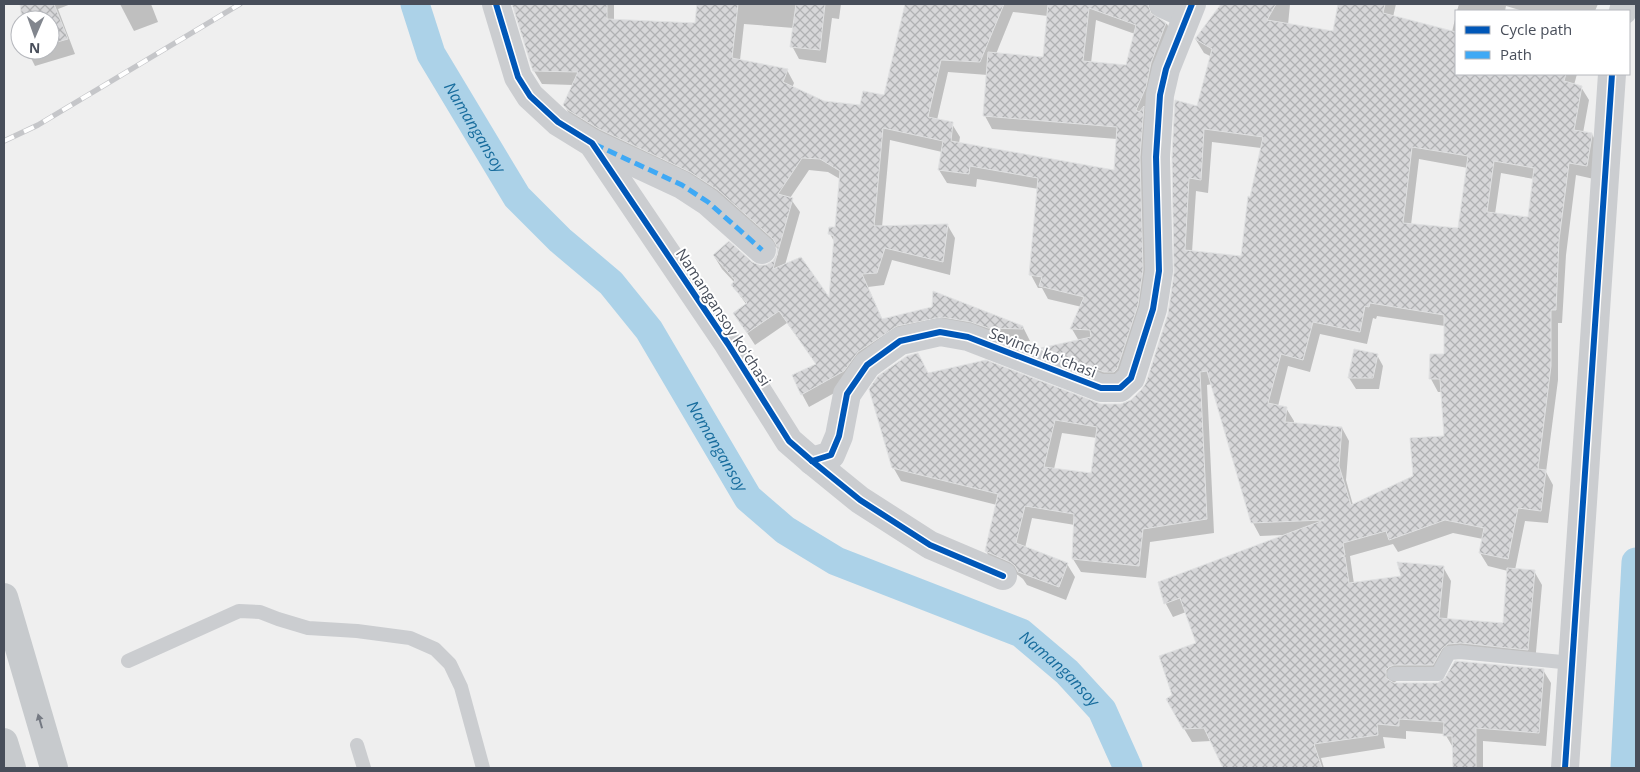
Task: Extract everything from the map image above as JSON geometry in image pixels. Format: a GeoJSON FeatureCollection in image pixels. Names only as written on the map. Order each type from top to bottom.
{"type":"FeatureCollection","features":[{"type":"Feature","properties":{"kind":"main road"},"geometry":{"type":"LineString","coordinates":[[4,597],[54,768]]}},
{"type":"Feature","properties":{"kind":"main road"},"geometry":{"type":"LineString","coordinates":[[4,742],[12,768]]}},
{"type":"Feature","properties":{"kind":"street","name":"Namangansoy koʻchasi"},"geometry":{"type":"LineString","coordinates":[[496,4],[518,77],[530,96],[558,122],[592,143],[728,344],[789,441],[860,500],[930,546],[1003,576]]}},
{"type":"Feature","properties":{"kind":"street"},"geometry":{"type":"LineString","coordinates":[[1162,4],[1190,10]]}},
{"type":"Feature","properties":{"kind":"street","name":"Sevinch koʻchasi"},"geometry":{"type":"LineString","coordinates":[[812,461],[830,455],[839,436],[847,394],[867,365],[900,341],[940,332],[968,337],[1101,388],[1120,388],[1131,378],[1153,308],[1158,270],[1156,157],[1160,95],[1166,69],[1190,10]]}},
{"type":"Feature","properties":{"kind":"street"},"geometry":{"type":"LineString","coordinates":[[1565,768],[1612,75]]}},
{"type":"Feature","properties":{"kind":"street"},"geometry":{"type":"LineString","coordinates":[[592,143],[682,185],[708,202],[762,250]]}},
{"type":"Feature","properties":{"kind":"lane"},"geometry":{"type":"LineString","coordinates":[[128,661],[239,611],[260,612],[308,628],[357,631],[410,638],[435,649],[450,664],[461,687],[482,768]]}},
{"type":"Feature","properties":{"kind":"lane"},"geometry":{"type":"LineString","coordinates":[[1394,674],[1438,674],[1449,653],[1460,652],[1572,663]]}},
{"type":"Feature","properties":{"kind":"lane"},"geometry":{"type":"LineString","coordinates":[[357,745],[364,768]]}},
{"type":"Feature","properties":{"kind":"building"},"geometry":{"type":"Polygon","coordinates":[[[20,4],[54,4],[56,10],[21,10],[20,4]]]}},
{"type":"Feature","properties":{"kind":"building"},"geometry":{"type":"Polygon","coordinates":[[[512,4],[607,4],[607,19],[695,23],[697,4],[738,4],[732,58],[788,69],[783,82],[824,101],[860,105],[863,91],[884,95],[905,4],[1004,4],[980,62],[941,60],[928,117],[953,122],[951,141],[1114,170],[1117,127],[983,116],[988,52],[1043,57],[1048,4],[1148,4],[1151,13],[1166,23],[1151,63],[1146,87],[1136,110],[1139,112],[1144,106],[1140,157],[1143,270],[1138,305],[1117,369],[1114,372],[1104,372],[1041,348],[1091,337],[1090,330],[1070,329],[1084,297],[1039,286],[1042,277],[1029,275],[1038,178],[970,166],[969,174],[938,170],[943,141],[883,128],[874,226],[948,224],[943,262],[885,248],[877,273],[862,274],[882,319],[932,307],[933,291],[1023,326],[1023,329],[988,328],[971,322],[942,317],[897,326],[858,352],[844,371],[801,395],[792,375],[816,364],[779,311],[747,333],[733,313],[747,303],[731,285],[735,280],[713,255],[729,241],[752,262],[766,265],[773,261],[777,254],[777,246],[773,239],[718,190],[690,172],[599,129],[568,110],[563,105],[578,72],[533,71],[512,4]],[[1089,8],[1083,61],[1126,65],[1136,25],[1089,8]],[[802,158],[778,194],[793,198],[773,269],[801,257],[829,297],[834,236],[828,234],[829,227],[835,227],[840,171],[820,159],[802,158]]]}},
{"type":"Feature","properties":{"kind":"building"},"geometry":{"type":"Polygon","coordinates":[[[796,4],[825,4],[820,50],[790,47],[796,4]]]}},
{"type":"Feature","properties":{"kind":"building"},"geometry":{"type":"Polygon","coordinates":[[[1221,4],[1276,4],[1267,20],[1333,31],[1338,4],[1385,4],[1383,13],[1455,32],[1455,75],[1566,75],[1564,81],[1582,86],[1574,130],[1592,133],[1592,136],[1587,166],[1569,163],[1559,240],[1556,310],[1551,310],[1551,366],[1538,469],[1546,470],[1541,511],[1518,508],[1508,559],[1479,553],[1484,528],[1445,520],[1389,540],[1386,531],[1343,543],[1345,555],[1341,556],[1345,557],[1349,583],[1401,576],[1397,562],[1444,566],[1439,618],[1503,623],[1507,568],[1535,570],[1528,650],[1461,643],[1448,644],[1442,649],[1433,665],[1394,665],[1386,670],[1386,678],[1394,683],[1438,683],[1445,678],[1455,661],[1544,669],[1539,733],[1476,728],[1476,768],[1453,768],[1452,736],[1443,736],[1444,722],[1399,719],[1399,726],[1377,724],[1378,735],[1314,744],[1322,768],[1223,768],[1204,728],[1183,729],[1166,699],[1172,695],[1159,656],[1196,643],[1180,598],[1164,604],[1158,582],[1324,520],[1251,523],[1207,371],[1200,372],[1207,519],[1143,529],[1139,566],[1072,559],[1074,514],[1025,506],[1016,543],[1068,563],[1059,587],[1018,572],[1010,562],[985,551],[998,494],[892,468],[869,389],[878,376],[907,356],[918,353],[928,373],[986,360],[1101,404],[1121,404],[1131,400],[1142,389],[1146,383],[1168,314],[1174,273],[1172,157],[1175,100],[1197,106],[1212,49],[1195,39],[1221,4]],[[1204,129],[1201,180],[1189,178],[1185,250],[1241,256],[1248,196],[1250,197],[1263,137],[1204,129]],[[1412,147],[1403,223],[1458,228],[1468,156],[1412,147]],[[1494,161],[1487,212],[1528,217],[1534,168],[1494,161]],[[1370,303],[1369,307],[1365,306],[1360,332],[1313,322],[1303,360],[1281,354],[1268,403],[1287,407],[1285,422],[1342,427],[1339,466],[1351,505],[1413,476],[1410,438],[1444,436],[1440,379],[1429,379],[1430,354],[1444,354],[1444,315],[1370,303]],[[1055,420],[1044,467],[1091,473],[1097,427],[1055,420]]]}},
{"type":"Feature","properties":{"kind":"building"},"geometry":{"type":"Polygon","coordinates":[[[60,19],[68,39],[60,41],[60,19]]]}},
{"type":"Feature","properties":{"kind":"building"},"geometry":{"type":"Polygon","coordinates":[[[1354,349],[1378,354],[1373,378],[1348,378],[1354,349]]]}},
{"type":"Feature","properties":{"kind":"waterway","name":"Namangansoy"},"geometry":{"type":"LineString","coordinates":[[415,4],[431,54],[517,197],[560,240],[611,283],[649,330],[748,498],[785,530],[836,561],[1021,633],[1067,672],[1102,710],[1128,768]]}},
{"type":"Feature","properties":{"kind":"waterway"},"geometry":{"type":"LineString","coordinates":[[1625,768],[1636,562]]}},
{"type":"Feature","properties":{"kind":"railway"},"geometry":{"type":"LineString","coordinates":[[4,141],[38,125],[240,4]]}},
{"type":"Feature","properties":{"kind":"marked path"},"geometry":{"type":"LineString","coordinates":[[594,144],[682,185],[708,202],[762,250]]}},
{"type":"Feature","properties":{"kind":"cycle path"},"geometry":{"type":"LineString","coordinates":[[496,4],[518,77],[530,96],[558,122],[592,143],[728,344],[789,441],[860,500],[930,545],[1003,576]]}},
{"type":"Feature","properties":{"kind":"cycle path"},"geometry":{"type":"LineString","coordinates":[[812,461],[831,455],[839,436],[847,394],[867,365],[900,341],[940,332],[968,337],[1101,388],[1120,388],[1131,378],[1153,309],[1159,271],[1156,157],[1160,95],[1166,69],[1192,4]]}},
{"type":"Feature","properties":{"kind":"cycle path"},"geometry":{"type":"LineString","coordinates":[[1565,768],[1612,75]]}}]}
